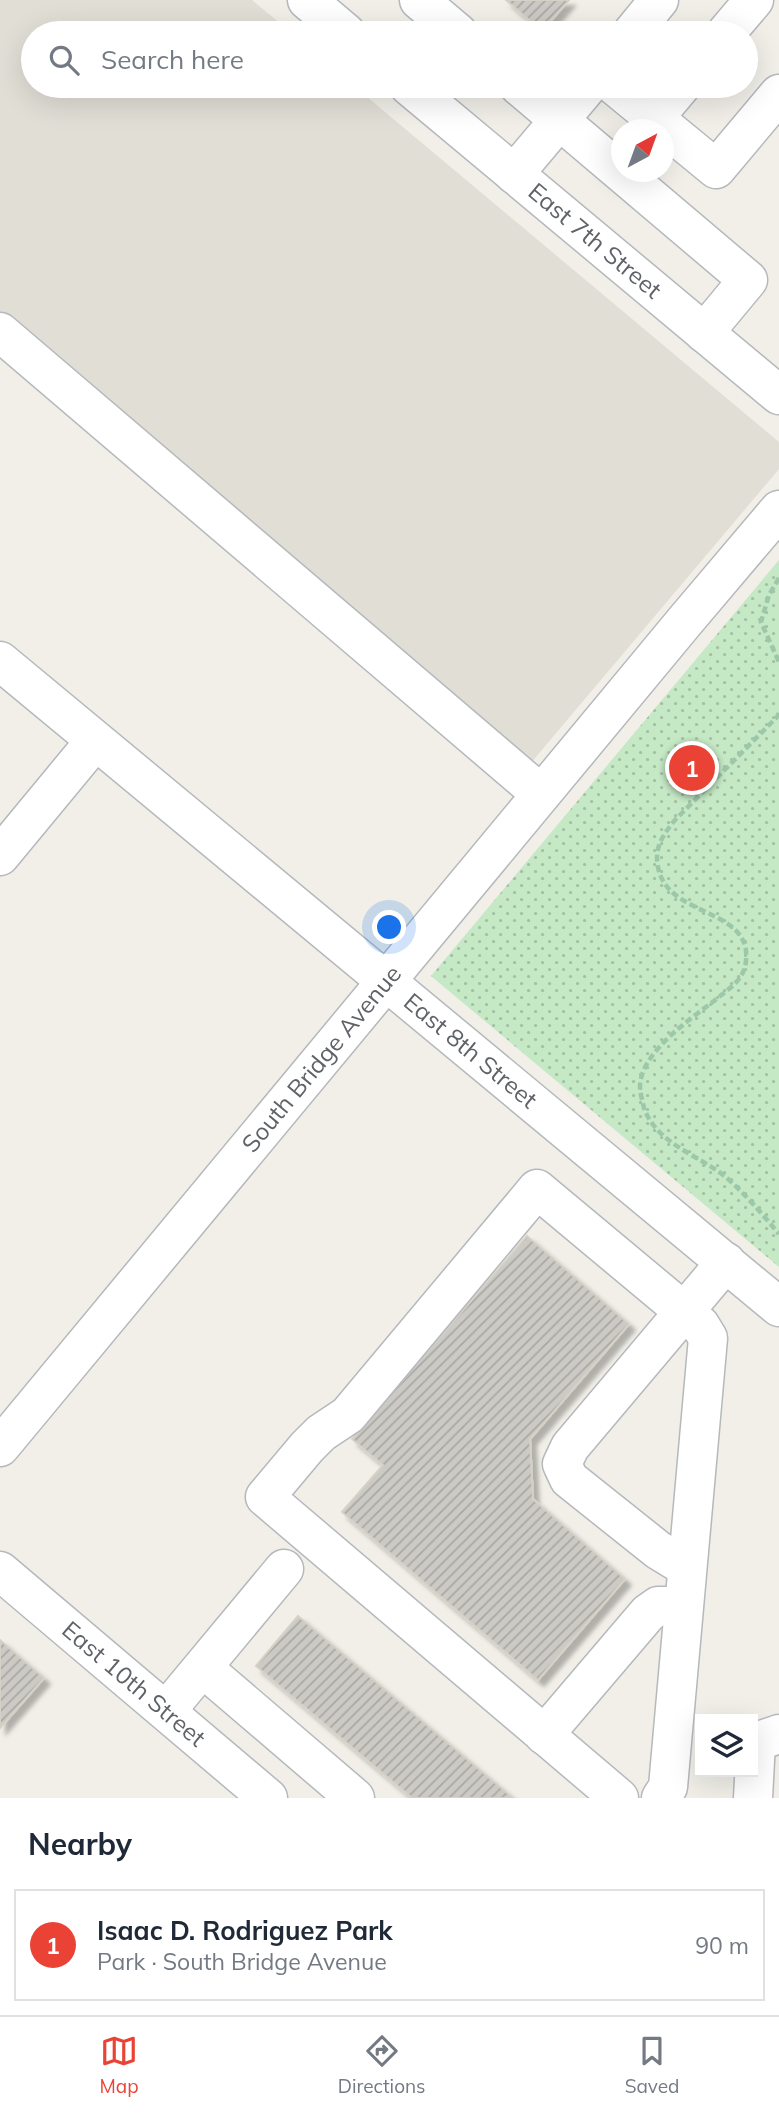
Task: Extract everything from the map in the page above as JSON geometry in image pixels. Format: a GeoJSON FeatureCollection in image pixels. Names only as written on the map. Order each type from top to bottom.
{"type":"FeatureCollection","features":[{"type":"Feature","properties":{"kind":"street"},"geometry":{"type":"LineString","coordinates":[[307,0],[332,21]]}},
{"type":"Feature","properties":{"kind":"street"},"geometry":{"type":"LineString","coordinates":[[419,0],[444,21]]}},
{"type":"Feature","properties":{"kind":"street"},"geometry":{"type":"LineString","coordinates":[[642,21],[659,0]]}},
{"type":"Feature","properties":{"kind":"street"},"geometry":{"type":"LineString","coordinates":[[736,21],[754,0]]}},
{"type":"Feature","properties":{"kind":"street"},"geometry":{"type":"LineString","coordinates":[[630,98],[716,169],[779,94]]}},
{"type":"Feature","properties":{"kind":"street","name":"East 7th Street"},"geometry":{"type":"LineString","coordinates":[[423,98],[779,395]]}},
{"type":"Feature","properties":{"kind":"street"},"geometry":{"type":"LineString","coordinates":[[533,98],[748,280],[704,333]]}},
{"type":"Feature","properties":{"kind":"street"},"geometry":{"type":"LineString","coordinates":[[514,174],[578,98]]}},
{"type":"Feature","properties":{"kind":"street"},"geometry":{"type":"LineString","coordinates":[[654,118],[671,98]]}},
{"type":"Feature","properties":{"kind":"street"},"geometry":{"type":"LineString","coordinates":[[0,332],[541,794]]}},
{"type":"Feature","properties":{"kind":"street","name":"South Bridge Avenue"},"geometry":{"type":"LineString","coordinates":[[0,1447],[779,510]]}},
{"type":"Feature","properties":{"kind":"street","name":"East 8th Street"},"geometry":{"type":"LineString","coordinates":[[0,661],[779,1307]]}},
{"type":"Feature","properties":{"kind":"street"},"geometry":{"type":"LineString","coordinates":[[0,856],[95,741]]}},
{"type":"Feature","properties":{"kind":"street"},"geometry":{"type":"LineString","coordinates":[[619,1798],[265,1497],[321,1433],[348,1415],[537,1189],[700,1325],[708,1338],[668,1787],[661,1798]]}},
{"type":"Feature","properties":{"kind":"street"},"geometry":{"type":"LineString","coordinates":[[687,1563],[676,1561],[658,1550],[569,1479],[562,1464],[570,1447],[726,1262]]}},
{"type":"Feature","properties":{"kind":"street"},"geometry":{"type":"LineString","coordinates":[[166,1711],[284,1569]]}},
{"type":"Feature","properties":{"kind":"street","name":"East 10th Street"},"geometry":{"type":"LineString","coordinates":[[0,1571],[268,1798]]}},
{"type":"Feature","properties":{"kind":"street"},"geometry":{"type":"LineString","coordinates":[[544,1735],[648,1613],[658,1606],[683,1606]]}},
{"type":"Feature","properties":{"kind":"street"},"geometry":{"type":"LineString","coordinates":[[202,1668],[355,1798]]}},
{"type":"Feature","properties":{"kind":"street"},"geometry":{"type":"LineString","coordinates":[[753,1798],[756,1742],[779,1734]]}},
{"type":"Feature","properties":{"kind":"path"},"geometry":{"type":"LineString","coordinates":[[779,578],[769,595],[761,622],[779,662]]}},
{"type":"Feature","properties":{"kind":"path"},"geometry":{"type":"LineString","coordinates":[[779,712],[675,820],[657,846],[659,873],[668,890],[679,900],[731,925],[744,942],[747,957],[744,973],[735,985],[679,1028],[657,1050],[645,1068],[640,1087],[651,1122],[667,1139],[727,1178],[779,1234]]}},
{"type":"Feature","properties":{"kind":"shaded area"},"geometry":{"type":"Polygon","coordinates":[[[0,0],[252,0],[277,21],[21,21],[21,98],[368,98],[779,442],[779,469],[530,764],[0,321],[0,0]]]}},
{"type":"Feature","properties":{"kind":"green space"},"geometry":{"type":"Polygon","coordinates":[[[779,560],[779,1267],[431,976],[779,560]]]}},
{"type":"Feature","properties":{"kind":"building"},"geometry":{"type":"Polygon","coordinates":[[[506,0],[569,0],[551,21],[530,21],[506,0]]]}},
{"type":"Feature","properties":{"kind":"building"},"geometry":{"type":"Polygon","coordinates":[[[527,1236],[629,1324],[530,1439],[533,1499],[625,1579],[538,1680],[342,1512],[383,1465],[352,1439],[527,1236]]]}},
{"type":"Feature","properties":{"kind":"building"},"geometry":{"type":"Polygon","coordinates":[[[298,1616],[513,1798],[412,1798],[256,1666],[298,1616]]]}},
{"type":"Feature","properties":{"kind":"building"},"geometry":{"type":"Polygon","coordinates":[[[0,1640],[44,1678],[0,1728],[0,1640]]]}},
{"type":"Feature","properties":{"kind":"place","name":"Isaac D. Rodriguez Park"},"geometry":{"type":"Point","coordinates":[692,768]}}]}
